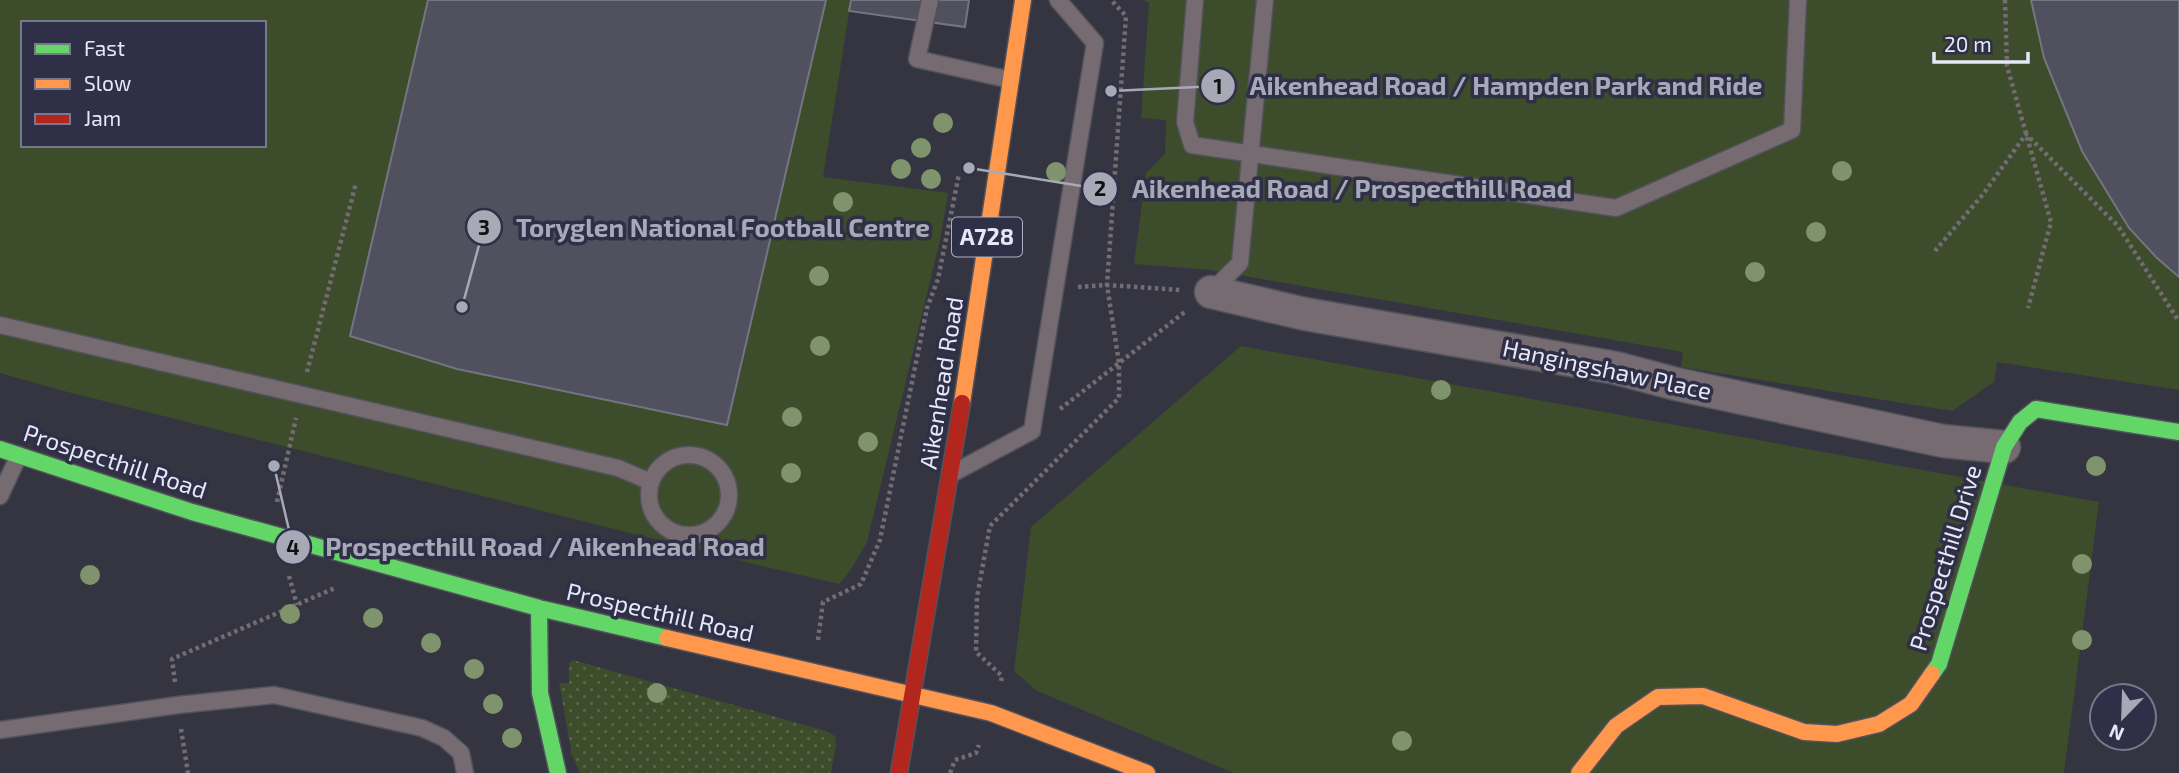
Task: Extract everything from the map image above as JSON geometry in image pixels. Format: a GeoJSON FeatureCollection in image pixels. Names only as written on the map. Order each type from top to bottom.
{"type":"FeatureCollection","features":[{"type":"Feature","properties":{"kind":"main road","name":"Aikenhead Road"},"geometry":{"type":"LineString","coordinates":[[898,773],[974,337],[1023,0]]}},
{"type":"Feature","properties":{"kind":"main road","name":"Prospecthill Drive"},"geometry":{"type":"LineString","coordinates":[[1579,773],[1616,726],[1658,697],[1703,696],[1804,732],[1837,734],[1878,724],[1911,704],[1940,664],[2004,447],[2020,422],[2036,408],[2179,432]]}},
{"type":"Feature","properties":{"kind":"main road","name":"Prospecthill Road"},"geometry":{"type":"LineString","coordinates":[[0,449],[192,512],[539,608],[991,713],[1147,773]]}},
{"type":"Feature","properties":{"kind":"main road"},"geometry":{"type":"LineString","coordinates":[[539,608],[540,693],[558,773]]}},
{"type":"Feature","properties":{"kind":"street","name":"Hangingshaw Place"},"geometry":{"type":"LineString","coordinates":[[1211,292],[1304,314],[1616,368],[1676,384],[1943,441],[2004,447]]}},
{"type":"Feature","properties":{"kind":"lane"},"geometry":{"type":"LineString","coordinates":[[930,0],[917,59],[1011,80]]}},
{"type":"Feature","properties":{"kind":"lane"},"geometry":{"type":"LineString","coordinates":[[950,475],[1032,431],[1095,43],[1059,0]]}},
{"type":"Feature","properties":{"kind":"lane"},"geometry":{"type":"LineString","coordinates":[[1195,0],[1185,122],[1192,145],[1615,208],[1793,130],[1798,0]]}},
{"type":"Feature","properties":{"kind":"lane"},"geometry":{"type":"LineString","coordinates":[[1211,292],[1240,263],[1265,0]]}},
{"type":"Feature","properties":{"kind":"lane"},"geometry":{"type":"LineString","coordinates":[[0,325],[618,468],[651,482]]}},
{"type":"Feature","properties":{"kind":"lane"},"geometry":{"type":"LineString","coordinates":[[0,496],[19,455]]}},
{"type":"Feature","properties":{"kind":"lane"},"geometry":{"type":"LineString","coordinates":[[692,455],[705,458],[724,476],[729,489],[725,514],[717,525],[706,532],[680,534],[668,529],[651,509],[651,482],[657,471],[667,462],[692,455]]}},
{"type":"Feature","properties":{"kind":"lane"},"geometry":{"type":"LineString","coordinates":[[0,730],[178,705],[274,695],[422,728],[444,738],[461,753],[465,773]]}},
{"type":"Feature","properties":{"kind":"path"},"geometry":{"type":"LineString","coordinates":[[2005,0],[2007,66],[2051,222],[2028,308]]}},
{"type":"Feature","properties":{"kind":"path"},"geometry":{"type":"LineString","coordinates":[[1935,251],[1984,193],[2026,134]]}},
{"type":"Feature","properties":{"kind":"path"},"geometry":{"type":"LineString","coordinates":[[2026,134],[2119,226],[2178,320]]}},
{"type":"Feature","properties":{"kind":"path"},"geometry":{"type":"LineString","coordinates":[[814,672],[823,602],[861,584],[880,540],[922,333],[938,279],[960,167]]}},
{"type":"Feature","properties":{"kind":"path"},"geometry":{"type":"LineString","coordinates":[[269,533],[356,183]]}},
{"type":"Feature","properties":{"kind":"path"},"geometry":{"type":"LineString","coordinates":[[1055,289],[1107,285],[1211,292]]}},
{"type":"Feature","properties":{"kind":"path"},"geometry":{"type":"LineString","coordinates":[[1032,431],[1211,292]]}},
{"type":"Feature","properties":{"kind":"path"},"geometry":{"type":"LineString","coordinates":[[188,773],[172,659],[335,588]]}},
{"type":"Feature","properties":{"kind":"green space"},"geometry":{"type":"Polygon","coordinates":[[[0,0],[851,0],[823,177],[948,193],[940,240],[867,542],[839,584],[0,373],[0,0]]]}},
{"type":"Feature","properties":{"kind":"green space"},"geometry":{"type":"Polygon","coordinates":[[[1143,0],[2179,0],[2179,390],[1997,362],[1994,382],[1952,411],[1681,367],[1683,352],[1210,270],[1134,264],[1146,173],[1165,154],[1166,120],[1141,118],[1149,3],[1143,0]]]}},
{"type":"Feature","properties":{"kind":"green space"},"geometry":{"type":"Polygon","coordinates":[[[1241,346],[2099,502],[2064,773],[1234,773],[1037,691],[1014,671],[1031,527],[1241,346]]]}},
{"type":"Feature","properties":{"kind":"green space"},"geometry":{"type":"Polygon","coordinates":[[[573,660],[826,731],[835,736],[831,773],[580,773],[572,755],[559,683],[569,683],[569,663],[573,660]]]}},
{"type":"Feature","properties":{"kind":"building"},"geometry":{"type":"Polygon","coordinates":[[[428,0],[826,0],[727,425],[457,369],[350,336],[428,0]]]}},
{"type":"Feature","properties":{"kind":"building"},"geometry":{"type":"Polygon","coordinates":[[[851,0],[969,0],[965,27],[849,11],[851,0]]]}},
{"type":"Feature","properties":{"kind":"building"},"geometry":{"type":"Polygon","coordinates":[[[2031,0],[2179,0],[2179,277],[2129,228],[2082,151],[2044,58],[2031,0]]]}},
{"type":"Feature","properties":{"kind":"traffic: fast"},"geometry":{"type":"LineString","coordinates":[[1932,674],[1939,664],[2004,447],[2020,422],[2036,409],[2179,432]]}},
{"type":"Feature","properties":{"kind":"traffic: fast"},"geometry":{"type":"LineString","coordinates":[[0,449],[192,512],[539,608],[667,638]]}},
{"type":"Feature","properties":{"kind":"traffic: fast"},"geometry":{"type":"LineString","coordinates":[[539,608],[540,693],[558,773]]}},
{"type":"Feature","properties":{"kind":"traffic: slow"},"geometry":{"type":"LineString","coordinates":[[962,403],[1023,0]]}},
{"type":"Feature","properties":{"kind":"traffic: slow"},"geometry":{"type":"LineString","coordinates":[[667,638],[991,713],[1147,773]]}},
{"type":"Feature","properties":{"kind":"traffic: slow"},"geometry":{"type":"LineString","coordinates":[[1579,773],[1616,726],[1658,697],[1703,696],[1804,732],[1837,734],[1879,724],[1911,704],[1932,674]]}},
{"type":"Feature","properties":{"kind":"traffic: jam"},"geometry":{"type":"LineString","coordinates":[[899,773],[962,403]]}},
{"type":"Feature","properties":{"kind":"place","name":"Aikenhead Road / Hampden Park and Ride"},"geometry":{"type":"Point","coordinates":[1111,91]}},
{"type":"Feature","properties":{"kind":"place","name":"Aikenhead Road / Prospecthill Road"},"geometry":{"type":"Point","coordinates":[969,168]}},
{"type":"Feature","properties":{"kind":"place","name":"Toryglen National Football Centre"},"geometry":{"type":"Point","coordinates":[462,307]}},
{"type":"Feature","properties":{"kind":"place","name":"Prospecthill Road / Aikenhead Road"},"geometry":{"type":"Point","coordinates":[274,466]}}]}
